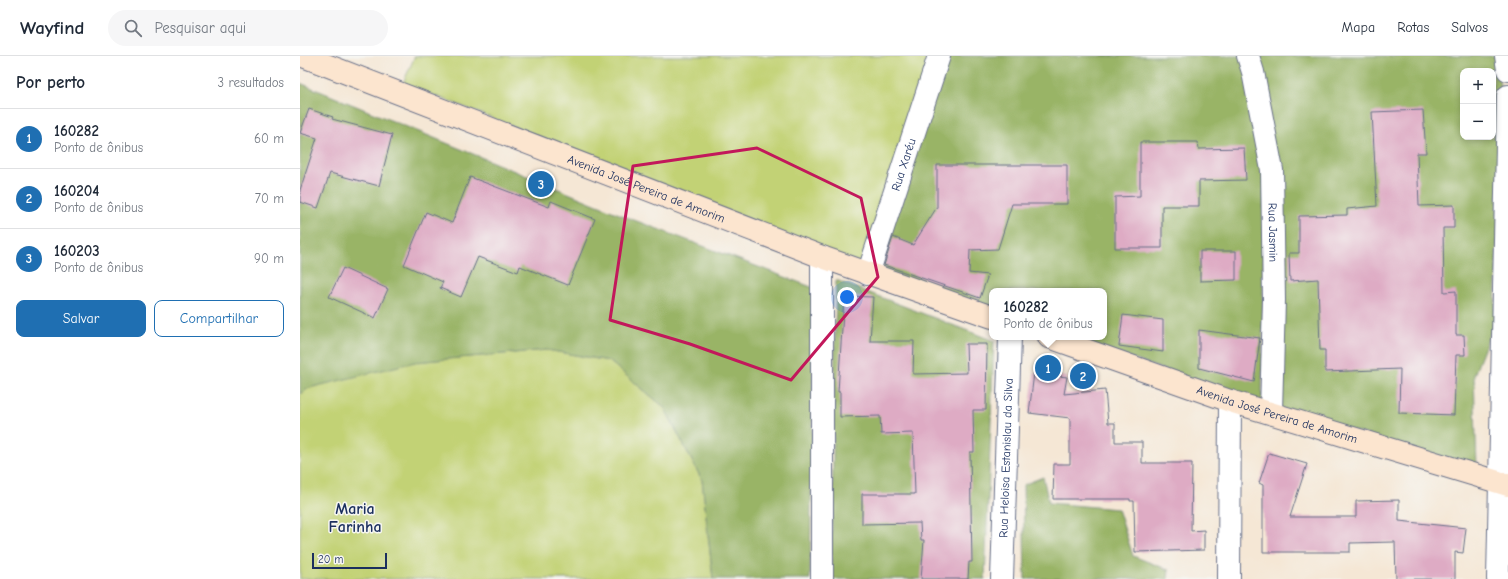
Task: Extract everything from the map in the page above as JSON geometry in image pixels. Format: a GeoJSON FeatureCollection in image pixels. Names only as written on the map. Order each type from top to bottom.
{"type":"FeatureCollection","features":[{"type":"Feature","properties":{"kind":"main road","name":"Avenida José Pereira de Amorim"},"geometry":{"type":"LineString","coordinates":[[303,56],[822,257],[989,316]]}},
{"type":"Feature","properties":{"kind":"main road","name":"Avenida José Pereira de Amorim"},"geometry":{"type":"LineString","coordinates":[[1057,340],[1230,401],[1271,412],[1504,484]]}},
{"type":"Feature","properties":{"kind":"street","name":"Rua Xaréu"},"geometry":{"type":"LineString","coordinates":[[868,274],[939,56]]}},
{"type":"Feature","properties":{"kind":"street","name":"Rua Jasmin"},"geometry":{"type":"LineString","coordinates":[[1248,56],[1253,72],[1272,170],[1274,300],[1271,412]]}},
{"type":"Feature","properties":{"kind":"street"},"geometry":{"type":"LineString","coordinates":[[1506,56],[1508,70]]}},
{"type":"Feature","properties":{"kind":"street"},"geometry":{"type":"LineString","coordinates":[[1498,579],[1504,484],[1508,96]]}},
{"type":"Feature","properties":{"kind":"street"},"geometry":{"type":"LineString","coordinates":[[822,257],[822,579]]}},
{"type":"Feature","properties":{"kind":"street","name":"Rua Heloisa Estanislau da Silva"},"geometry":{"type":"LineString","coordinates":[[1002,579],[1010,340]]}},
{"type":"Feature","properties":{"kind":"street"},"geometry":{"type":"LineString","coordinates":[[1229,579],[1230,401]]}},
{"type":"Feature","properties":{"kind":"highlighted area"},"geometry":{"type":"Polygon","coordinates":[[[757,148],[861,198],[878,277],[791,380],[690,344],[610,320],[633,166],[757,148]]]}},
{"type":"Feature","properties":{"kind":"green space"},"geometry":{"type":"Polygon","coordinates":[[[415,56],[931,56],[864,265],[403,83],[415,56]]]}},
{"type":"Feature","properties":{"kind":"green space"},"geometry":{"type":"Polygon","coordinates":[[[943,56],[1495,56],[1501,92],[1495,321],[1474,375],[1477,469],[1277,407],[1264,191],[1262,404],[1079,340],[1107,340],[1107,288],[989,288],[989,309],[877,270],[943,56]]]}},
{"type":"Feature","properties":{"kind":"green space"},"geometry":{"type":"Polygon","coordinates":[[[300,83],[634,220],[814,288],[810,579],[713,579],[702,480],[664,407],[609,361],[547,350],[415,362],[309,388],[300,394],[300,83]]]}},
{"type":"Feature","properties":{"kind":"green space"},"geometry":{"type":"Polygon","coordinates":[[[836,280],[994,341],[985,579],[831,579],[836,280]]]}},
{"type":"Feature","properties":{"kind":"green space"},"geometry":{"type":"Polygon","coordinates":[[[547,350],[609,361],[664,407],[702,480],[713,579],[300,579],[300,394],[309,388],[401,363],[547,350]]]}},
{"type":"Feature","properties":{"kind":"green space"},"geometry":{"type":"Polygon","coordinates":[[[1043,477],[1049,503],[1118,509],[1133,556],[1169,570],[1168,579],[1025,579],[1023,485],[1043,477]]]}},
{"type":"Feature","properties":{"kind":"building"},"geometry":{"type":"Polygon","coordinates":[[[309,109],[333,117],[332,119],[392,135],[379,186],[330,173],[318,208],[300,202],[300,190],[317,138],[300,133],[309,109]]]}},
{"type":"Feature","properties":{"kind":"building"},"geometry":{"type":"Polygon","coordinates":[[[1423,110],[1426,153],[1417,153],[1419,206],[1454,205],[1454,228],[1443,228],[1444,292],[1456,291],[1456,335],[1464,335],[1465,355],[1456,355],[1454,415],[1399,413],[1400,369],[1325,372],[1325,350],[1320,350],[1318,279],[1290,281],[1289,253],[1299,253],[1299,216],[1347,215],[1347,209],[1377,206],[1372,112],[1423,110]]]}},
{"type":"Feature","properties":{"kind":"building"},"geometry":{"type":"Polygon","coordinates":[[[1140,142],[1198,142],[1199,149],[1244,148],[1246,180],[1199,181],[1199,206],[1162,206],[1162,248],[1115,248],[1115,197],[1140,196],[1140,142]]]}},
{"type":"Feature","properties":{"kind":"building"},"geometry":{"type":"Polygon","coordinates":[[[937,165],[1067,165],[1067,204],[1012,204],[998,249],[970,250],[969,273],[988,275],[980,298],[884,265],[893,237],[913,245],[937,207],[937,165]]]}},
{"type":"Feature","properties":{"kind":"building"},"geometry":{"type":"Polygon","coordinates":[[[470,177],[549,207],[551,201],[595,219],[568,285],[520,266],[518,272],[478,257],[461,297],[440,288],[443,282],[404,265],[426,212],[452,223],[470,177]]]}},
{"type":"Feature","properties":{"kind":"building"},"geometry":{"type":"Polygon","coordinates":[[[1200,251],[1236,251],[1236,280],[1200,281],[1200,251]]]}},
{"type":"Feature","properties":{"kind":"building"},"geometry":{"type":"Polygon","coordinates":[[[343,268],[388,289],[375,318],[329,297],[343,268]]]}},
{"type":"Feature","properties":{"kind":"building"},"geometry":{"type":"Polygon","coordinates":[[[844,296],[873,297],[870,341],[914,341],[913,374],[967,373],[966,344],[987,344],[986,410],[973,410],[974,452],[970,452],[972,562],[969,562],[968,579],[921,579],[924,540],[921,540],[920,523],[862,524],[862,494],[915,494],[913,433],[881,434],[880,416],[840,417],[840,392],[838,392],[844,296]]]}},
{"type":"Feature","properties":{"kind":"building"},"geometry":{"type":"Polygon","coordinates":[[[1123,315],[1163,320],[1163,352],[1119,346],[1123,315]]]}},
{"type":"Feature","properties":{"kind":"building"},"geometry":{"type":"Polygon","coordinates":[[[1199,330],[1260,338],[1254,382],[1199,368],[1199,330]]]}},
{"type":"Feature","properties":{"kind":"building"},"geometry":{"type":"Polygon","coordinates":[[[1034,373],[1067,377],[1064,394],[1105,390],[1108,423],[1115,423],[1115,442],[1142,442],[1142,463],[1192,463],[1191,531],[1204,530],[1204,550],[1135,552],[1134,501],[1130,501],[1130,499],[1053,499],[1054,464],[1070,464],[1070,418],[1029,413],[1034,373]]]}},
{"type":"Feature","properties":{"kind":"building"},"geometry":{"type":"Polygon","coordinates":[[[1269,453],[1307,464],[1290,517],[1356,517],[1356,501],[1399,500],[1399,521],[1466,528],[1463,553],[1455,552],[1455,579],[1396,579],[1395,542],[1350,543],[1350,552],[1263,552],[1263,485],[1259,483],[1269,453]]]}},
{"type":"Feature","properties":{"kind":"place","name":"160203"},"geometry":{"type":"Point","coordinates":[541,184]}},
{"type":"Feature","properties":{"kind":"place","name":"160282"},"geometry":{"type":"Point","coordinates":[1048,368]}},
{"type":"Feature","properties":{"kind":"place","name":"160204"},"geometry":{"type":"Point","coordinates":[1083,376]}},
{"type":"Feature","properties":{"kind":"district","name":"Maria Farinha"},"geometry":{"type":"Point","coordinates":[355,517]}}]}
